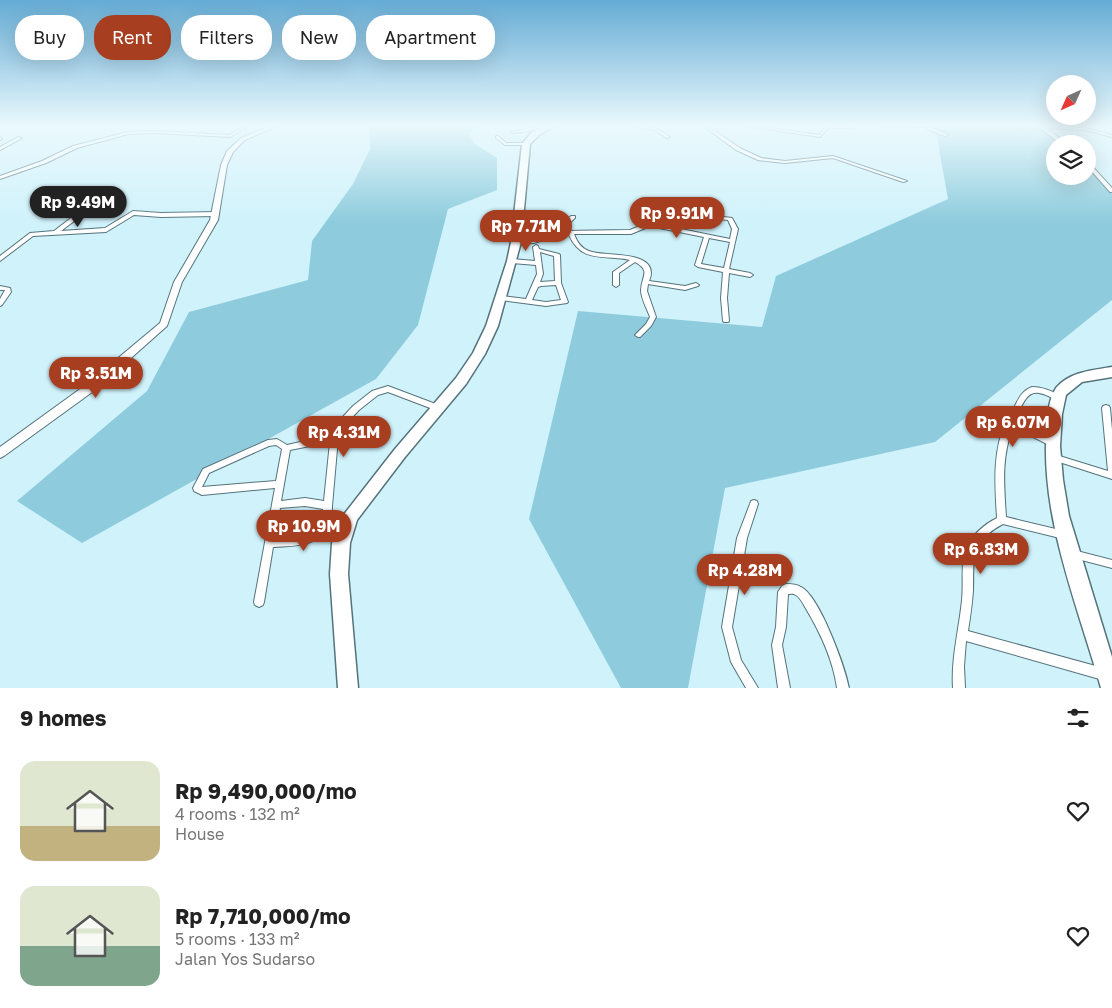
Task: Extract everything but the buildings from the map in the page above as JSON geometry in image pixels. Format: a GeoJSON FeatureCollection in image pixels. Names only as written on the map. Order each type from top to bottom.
{"type":"FeatureCollection","features":[{"type":"Feature","properties":{"kind":"highway"},"geometry":{"type":"LineString","coordinates":[[348,688],[339,574],[341,543],[350,517],[473,366],[492,326],[512,261],[516,242],[525,157]]}},
{"type":"Feature","properties":{"kind":"highway"},"geometry":{"type":"LineString","coordinates":[[1110,682],[1066,535],[1052,450],[1058,398],[1064,389],[1077,379],[1112,372]]}},
{"type":"Feature","properties":{"kind":"street"},"geometry":{"type":"LineString","coordinates":[[0,178],[54,157]]}},
{"type":"Feature","properties":{"kind":"street"},"geometry":{"type":"LineString","coordinates":[[0,453],[91,387],[164,324],[180,276],[209,231],[216,214],[224,165],[227,157]]}},
{"type":"Feature","properties":{"kind":"street"},"geometry":{"type":"LineString","coordinates":[[756,157],[785,162],[833,158],[905,180]]}},
{"type":"Feature","properties":{"kind":"street"},"geometry":{"type":"LineString","coordinates":[[1096,174],[1112,191]]}},
{"type":"Feature","properties":{"kind":"street"},"geometry":{"type":"LineString","coordinates":[[76,206],[104,208]]}},
{"type":"Feature","properties":{"kind":"street"},"geometry":{"type":"LineString","coordinates":[[56,232],[89,207]]}},
{"type":"Feature","properties":{"kind":"street"},"geometry":{"type":"LineString","coordinates":[[0,259],[30,235],[106,230],[127,216],[137,212],[161,215],[216,214]]}},
{"type":"Feature","properties":{"kind":"street"},"geometry":{"type":"LineString","coordinates":[[668,227],[673,214],[676,213],[730,218],[735,229],[732,241],[735,242],[726,271],[724,298],[726,321]]}},
{"type":"Feature","properties":{"kind":"street"},"geometry":{"type":"LineString","coordinates":[[516,242],[545,240],[559,233],[574,217]]}},
{"type":"Feature","properties":{"kind":"street"},"geometry":{"type":"LineString","coordinates":[[559,233],[631,232],[651,224],[732,241]]}},
{"type":"Feature","properties":{"kind":"street"},"geometry":{"type":"LineString","coordinates":[[571,234],[578,247],[587,252],[635,259],[646,266],[645,296],[654,317],[649,325],[638,335]]}},
{"type":"Feature","properties":{"kind":"street"},"geometry":{"type":"LineString","coordinates":[[707,236],[698,265],[750,276]]}},
{"type":"Feature","properties":{"kind":"street"},"geometry":{"type":"LineString","coordinates":[[529,301],[540,274],[534,242]]}},
{"type":"Feature","properties":{"kind":"street"},"geometry":{"type":"LineString","coordinates":[[502,298],[564,303],[558,283],[557,255],[537,250]]}},
{"type":"Feature","properties":{"kind":"street"},"geometry":{"type":"LineString","coordinates":[[616,286],[616,272],[635,259]]}},
{"type":"Feature","properties":{"kind":"street"},"geometry":{"type":"LineString","coordinates":[[512,261],[537,263]]}},
{"type":"Feature","properties":{"kind":"street"},"geometry":{"type":"LineString","coordinates":[[646,282],[685,288],[696,285]]}},
{"type":"Feature","properties":{"kind":"street"},"geometry":{"type":"LineString","coordinates":[[536,286],[558,283]]}},
{"type":"Feature","properties":{"kind":"street"},"geometry":{"type":"LineString","coordinates":[[0,288],[8,289],[0,304]]}},
{"type":"Feature","properties":{"kind":"street"},"geometry":{"type":"LineString","coordinates":[[271,543],[313,538],[321,530],[329,516],[328,506],[334,438],[347,416],[366,399],[382,390],[394,391],[438,408]]}},
{"type":"Feature","properties":{"kind":"street"},"geometry":{"type":"LineString","coordinates":[[1002,520],[999,458],[1010,422],[1024,396],[1032,390],[1041,390],[1058,398]]}},
{"type":"Feature","properties":{"kind":"street"},"geometry":{"type":"LineString","coordinates":[[1106,408],[1112,472]]}},
{"type":"Feature","properties":{"kind":"street"},"geometry":{"type":"LineString","coordinates":[[1010,422],[1052,450],[1112,476]]}},
{"type":"Feature","properties":{"kind":"street"},"geometry":{"type":"LineString","coordinates":[[280,484],[202,491],[197,488],[206,471],[268,443],[277,442],[286,448],[334,438]]}},
{"type":"Feature","properties":{"kind":"street"},"geometry":{"type":"LineString","coordinates":[[259,602],[271,543],[286,448]]}},
{"type":"Feature","properties":{"kind":"street"},"geometry":{"type":"LineString","coordinates":[[277,505],[305,502],[328,506]]}},
{"type":"Feature","properties":{"kind":"street"},"geometry":{"type":"LineString","coordinates":[[752,688],[736,662],[727,626],[742,538],[754,504]]}},
{"type":"Feature","properties":{"kind":"street"},"geometry":{"type":"LineString","coordinates":[[329,516],[350,517]]}},
{"type":"Feature","properties":{"kind":"street"},"geometry":{"type":"LineString","coordinates":[[1002,520],[1066,535]]}},
{"type":"Feature","properties":{"kind":"street"},"geometry":{"type":"LineString","coordinates":[[959,688],[960,655],[964,635],[971,551],[980,537],[1002,520]]}},
{"type":"Feature","properties":{"kind":"street"},"geometry":{"type":"LineString","coordinates":[[1071,553],[1112,564]]}},
{"type":"Feature","properties":{"kind":"street"},"geometry":{"type":"LineString","coordinates":[[784,688],[777,645],[781,627],[783,592],[786,589],[798,591],[812,610],[836,660],[843,688]]}},
{"type":"Feature","properties":{"kind":"street"},"geometry":{"type":"LineString","coordinates":[[964,635],[1110,682]]}},
{"type":"Feature","properties":{"kind":"shaded area"},"geometry":{"type":"Polygon","coordinates":[[[366,157],[497,158],[497,190],[448,209],[418,325],[376,379],[82,543],[17,501],[147,391],[189,312],[308,280],[312,241],[353,184],[366,157]]]}},
{"type":"Feature","properties":{"kind":"shaded area"},"geometry":{"type":"Polygon","coordinates":[[[941,157],[1046,157],[1046,185],[1096,185],[1096,174],[1112,187],[1112,300],[935,442],[725,488],[688,688],[621,688],[529,519],[578,311],[762,327],[776,276],[948,199],[941,157]]]}}]}
